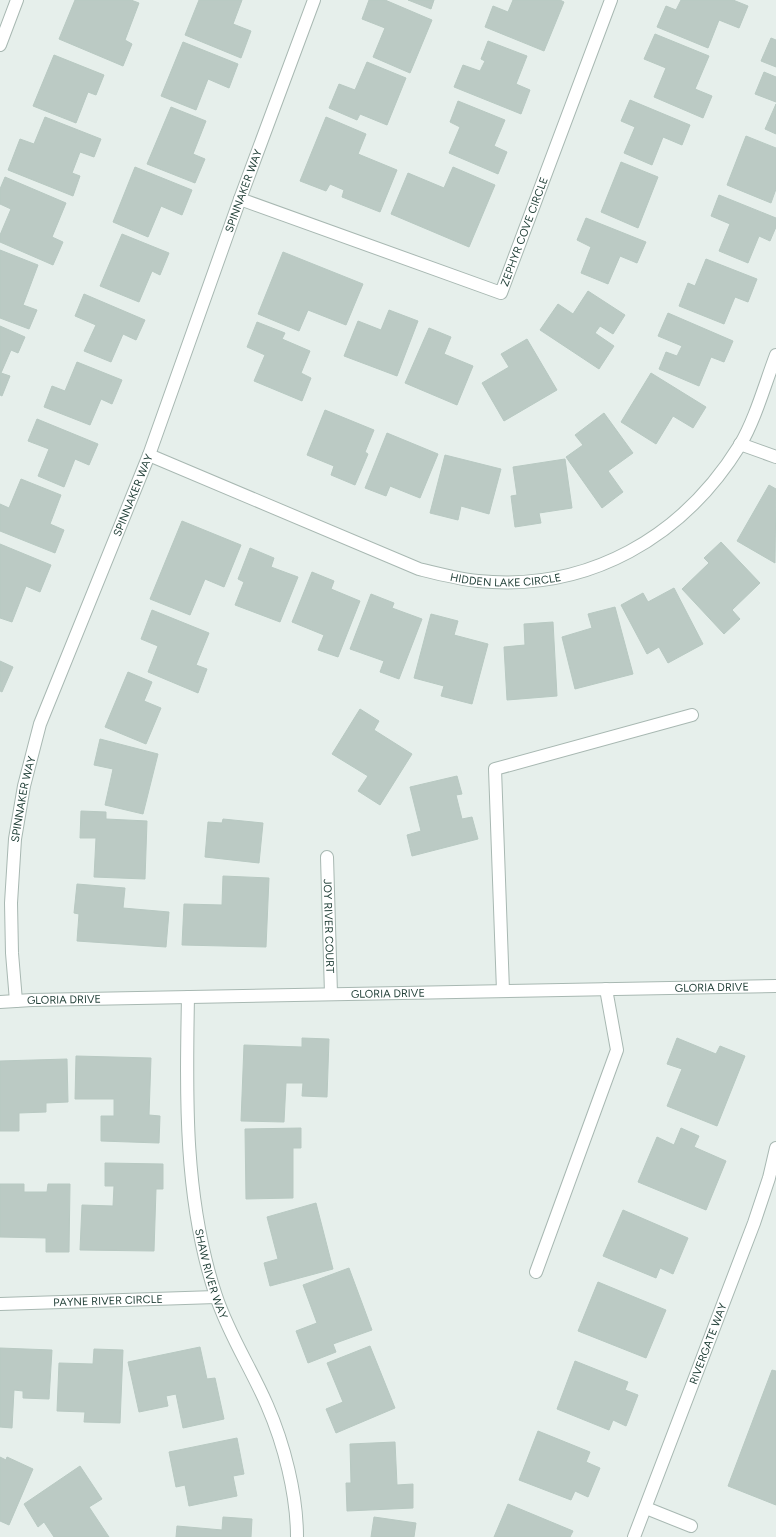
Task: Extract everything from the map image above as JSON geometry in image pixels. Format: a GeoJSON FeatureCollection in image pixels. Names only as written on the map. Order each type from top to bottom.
{"type":"FeatureCollection","features":[{"type":"Feature","properties":{"kind":"street"},"geometry":{"type":"LineString","coordinates":[[0,45],[17,0]]}},
{"type":"Feature","properties":{"kind":"street","name":"SPINNAKER WAY"},"geometry":{"type":"LineString","coordinates":[[16,1001],[12,953],[11,902],[15,839],[24,786],[40,724],[149,455],[240,199],[314,0]]}},
{"type":"Feature","properties":{"kind":"street","name":"ZEPHYR COVE CIRCLE"},"geometry":{"type":"LineString","coordinates":[[240,199],[501,293],[611,0]]}},
{"type":"Feature","properties":{"kind":"street","name":"HIDDEN LAKE CIRCLE"},"geometry":{"type":"LineString","coordinates":[[149,455],[419,569],[447,576],[479,581],[526,582],[563,576],[603,564],[637,548],[669,527],[693,505],[718,478],[740,444],[750,425],[776,356]]}},
{"type":"Feature","properties":{"kind":"street"},"geometry":{"type":"LineString","coordinates":[[740,444],[776,457]]}},
{"type":"Feature","properties":{"kind":"street"},"geometry":{"type":"LineString","coordinates":[[503,991],[495,769],[692,715]]}},
{"type":"Feature","properties":{"kind":"street","name":"JOY RIVER COURT"},"geometry":{"type":"LineString","coordinates":[[327,857],[331,994]]}},
{"type":"Feature","properties":{"kind":"street","name":"GLORIA DRIVE"},"geometry":{"type":"LineString","coordinates":[[0,1002],[32,1000],[776,986]]}},
{"type":"Feature","properties":{"kind":"street"},"geometry":{"type":"LineString","coordinates":[[536,1272],[617,1050],[606,989]]}},
{"type":"Feature","properties":{"kind":"street","name":"SHAW RIVER WAY"},"geometry":{"type":"LineString","coordinates":[[188,997],[187,1108],[193,1192],[203,1253],[216,1297],[234,1340],[267,1405],[282,1445],[292,1487],[296,1537]]}},
{"type":"Feature","properties":{"kind":"street","name":"RIVERGATE WAY"},"geometry":{"type":"LineString","coordinates":[[634,1537],[754,1223],[769,1178],[776,1148]]}},
{"type":"Feature","properties":{"kind":"street","name":"PAYNE RIVER CIRCLE"},"geometry":{"type":"LineString","coordinates":[[0,1304],[216,1297]]}},
{"type":"Feature","properties":{"kind":"street"},"geometry":{"type":"LineString","coordinates":[[646,1508],[691,1526]]}},
{"type":"Feature","properties":{"kind":"building"},"geometry":{"type":"Polygon","coordinates":[[[75,0],[131,0],[139,3],[125,40],[132,44],[123,66],[59,39],[75,0]]]}},
{"type":"Feature","properties":{"kind":"building"},"geometry":{"type":"Polygon","coordinates":[[[199,0],[242,0],[233,24],[251,31],[241,58],[185,35],[199,0]]]}},
{"type":"Feature","properties":{"kind":"building"},"geometry":{"type":"Polygon","coordinates":[[[369,0],[385,0],[432,20],[410,73],[373,57],[385,28],[362,19],[369,0]]]}},
{"type":"Feature","properties":{"kind":"building"},"geometry":{"type":"Polygon","coordinates":[[[408,0],[434,0],[431,9],[408,0]]]}},
{"type":"Feature","properties":{"kind":"building"},"geometry":{"type":"Polygon","coordinates":[[[513,0],[560,0],[564,2],[544,51],[485,27],[493,6],[508,12],[513,0]]]}},
{"type":"Feature","properties":{"kind":"building"},"geometry":{"type":"Polygon","coordinates":[[[681,0],[733,0],[748,6],[739,28],[719,20],[708,48],[657,27],[666,6],[676,10],[681,0]]]}},
{"type":"Feature","properties":{"kind":"building"},"geometry":{"type":"Polygon","coordinates":[[[655,34],[709,56],[695,89],[712,96],[703,118],[654,97],[666,68],[644,59],[655,34]]]}},
{"type":"Feature","properties":{"kind":"building"},"geometry":{"type":"Polygon","coordinates":[[[771,38],[776,40],[776,67],[761,61],[771,38]]]}},
{"type":"Feature","properties":{"kind":"building"},"geometry":{"type":"Polygon","coordinates":[[[488,41],[527,56],[516,84],[530,90],[521,114],[454,87],[463,65],[480,71],[485,61],[481,59],[488,41]]]}},
{"type":"Feature","properties":{"kind":"building"},"geometry":{"type":"Polygon","coordinates":[[[183,42],[238,64],[229,88],[208,79],[196,110],[161,96],[183,42]]]}},
{"type":"Feature","properties":{"kind":"building"},"geometry":{"type":"Polygon","coordinates":[[[54,55],[104,75],[96,95],[88,92],[76,123],[33,106],[54,55]]]}},
{"type":"Feature","properties":{"kind":"building"},"geometry":{"type":"Polygon","coordinates":[[[367,62],[406,78],[387,125],[360,114],[357,120],[329,108],[339,84],[355,90],[367,62]]]}},
{"type":"Feature","properties":{"kind":"building"},"geometry":{"type":"Polygon","coordinates":[[[764,72],[776,77],[776,102],[755,94],[764,72]]]}},
{"type":"Feature","properties":{"kind":"building"},"geometry":{"type":"Polygon","coordinates":[[[630,100],[690,125],[682,145],[663,137],[652,165],[624,153],[635,127],[621,121],[630,100]]]}},
{"type":"Feature","properties":{"kind":"building"},"geometry":{"type":"Polygon","coordinates":[[[458,101],[505,120],[494,146],[507,152],[498,174],[449,153],[460,127],[450,122],[458,101]]]}},
{"type":"Feature","properties":{"kind":"building"},"geometry":{"type":"Polygon","coordinates":[[[776,104],[776,134],[765,129],[776,104]]]}},
{"type":"Feature","properties":{"kind":"building"},"geometry":{"type":"Polygon","coordinates":[[[171,107],[206,121],[193,154],[205,159],[195,183],[147,164],[171,107]]]}},
{"type":"Feature","properties":{"kind":"building"},"geometry":{"type":"Polygon","coordinates":[[[45,117],[101,139],[94,157],[80,152],[72,173],[80,176],[73,196],[8,170],[20,139],[34,144],[45,117]]]}},
{"type":"Feature","properties":{"kind":"building"},"geometry":{"type":"Polygon","coordinates":[[[326,117],[366,134],[358,154],[397,170],[380,212],[342,197],[344,190],[330,184],[326,191],[300,181],[326,117]]]}},
{"type":"Feature","properties":{"kind":"building"},"geometry":{"type":"Polygon","coordinates":[[[746,136],[776,148],[776,189],[771,203],[727,185],[746,136]]]}},
{"type":"Feature","properties":{"kind":"building"},"geometry":{"type":"Polygon","coordinates":[[[621,162],[658,177],[638,228],[601,212],[621,162]]]}},
{"type":"Feature","properties":{"kind":"building"},"geometry":{"type":"Polygon","coordinates":[[[135,167],[192,190],[182,215],[161,206],[148,237],[113,222],[135,167]]]}},
{"type":"Feature","properties":{"kind":"building"},"geometry":{"type":"Polygon","coordinates":[[[453,167],[495,185],[469,247],[391,214],[408,173],[444,188],[453,167]]]}},
{"type":"Feature","properties":{"kind":"building"},"geometry":{"type":"Polygon","coordinates":[[[5,177],[66,203],[52,237],[63,242],[53,265],[0,242],[0,235],[11,209],[0,204],[0,189],[5,177]]]}},
{"type":"Feature","properties":{"kind":"building"},"geometry":{"type":"Polygon","coordinates":[[[719,195],[776,218],[776,227],[770,241],[759,236],[748,263],[719,251],[730,224],[711,216],[719,195]]]}},
{"type":"Feature","properties":{"kind":"building"},"geometry":{"type":"Polygon","coordinates":[[[586,218],[646,242],[637,263],[620,256],[608,284],[581,273],[591,247],[577,240],[586,218]]]}},
{"type":"Feature","properties":{"kind":"building"},"geometry":{"type":"Polygon","coordinates":[[[122,234],[169,253],[160,275],[152,271],[139,302],[100,286],[122,234]]]}},
{"type":"Feature","properties":{"kind":"building"},"geometry":{"type":"Polygon","coordinates":[[[0,250],[38,265],[23,305],[37,310],[29,329],[0,318],[0,250]]]}},
{"type":"Feature","properties":{"kind":"building"},"geometry":{"type":"Polygon","coordinates":[[[283,252],[363,284],[346,325],[308,310],[299,331],[258,314],[283,252]]]}},
{"type":"Feature","properties":{"kind":"building"},"geometry":{"type":"Polygon","coordinates":[[[706,259],[757,279],[748,302],[735,297],[724,324],[679,306],[688,283],[695,286],[706,259]]]}},
{"type":"Feature","properties":{"kind":"building"},"geometry":{"type":"Polygon","coordinates":[[[588,291],[625,315],[613,334],[600,326],[595,333],[614,346],[599,369],[540,330],[558,304],[573,314],[588,291]]]}},
{"type":"Feature","properties":{"kind":"building"},"geometry":{"type":"Polygon","coordinates":[[[84,294],[145,320],[136,340],[123,334],[111,362],[84,351],[96,325],[75,316],[84,294]]]}},
{"type":"Feature","properties":{"kind":"building"},"geometry":{"type":"Polygon","coordinates":[[[389,310],[418,321],[397,376],[344,356],[358,321],[381,330],[389,310]]]}},
{"type":"Feature","properties":{"kind":"building"},"geometry":{"type":"Polygon","coordinates":[[[668,313],[733,341],[724,362],[711,357],[699,386],[659,369],[666,352],[677,356],[682,346],[658,336],[668,313]]]}},
{"type":"Feature","properties":{"kind":"building"},"geometry":{"type":"Polygon","coordinates":[[[257,322],[285,333],[282,339],[310,351],[301,373],[311,378],[302,401],[254,381],[265,355],[247,347],[257,322]]]}},
{"type":"Feature","properties":{"kind":"building"},"geometry":{"type":"Polygon","coordinates":[[[0,326],[25,337],[18,353],[11,350],[1,373],[10,376],[2,396],[0,395],[0,326]]]}},
{"type":"Feature","properties":{"kind":"building"},"geometry":{"type":"Polygon","coordinates":[[[429,328],[451,337],[444,354],[473,366],[457,405],[405,383],[429,328]]]}},
{"type":"Feature","properties":{"kind":"building"},"geometry":{"type":"Polygon","coordinates":[[[527,339],[557,390],[504,421],[482,383],[509,367],[501,354],[527,339]]]}},
{"type":"Feature","properties":{"kind":"building"},"geometry":{"type":"Polygon","coordinates":[[[77,362],[122,380],[112,404],[101,399],[90,425],[44,407],[52,386],[65,391],[77,362]]]}},
{"type":"Feature","properties":{"kind":"building"},"geometry":{"type":"Polygon","coordinates":[[[651,373],[706,407],[693,428],[673,416],[656,444],[621,422],[651,373]]]}},
{"type":"Feature","properties":{"kind":"building"},"geometry":{"type":"Polygon","coordinates":[[[325,410],[374,430],[365,452],[368,454],[355,485],[331,475],[334,466],[307,455],[325,410]]]}},
{"type":"Feature","properties":{"kind":"building"},"geometry":{"type":"Polygon","coordinates":[[[604,413],[633,453],[608,471],[623,492],[602,508],[566,457],[583,445],[575,435],[604,413]]]}},
{"type":"Feature","properties":{"kind":"building"},"geometry":{"type":"Polygon","coordinates":[[[37,419],[98,444],[89,465],[75,459],[64,487],[38,476],[49,449],[28,441],[37,419]]]}},
{"type":"Feature","properties":{"kind":"building"},"geometry":{"type":"Polygon","coordinates":[[[387,433],[438,454],[420,498],[390,486],[386,496],[365,488],[387,433]]]}},
{"type":"Feature","properties":{"kind":"building"},"geometry":{"type":"Polygon","coordinates":[[[445,455],[501,469],[489,514],[461,506],[458,520],[430,513],[445,455]]]}},
{"type":"Feature","properties":{"kind":"building"},"geometry":{"type":"Polygon","coordinates":[[[565,459],[572,508],[539,513],[541,523],[515,527],[511,496],[517,495],[513,467],[565,459]]]}},
{"type":"Feature","properties":{"kind":"building"},"geometry":{"type":"Polygon","coordinates":[[[21,479],[61,495],[50,524],[64,530],[55,553],[0,531],[0,504],[9,508],[21,479]]]}},
{"type":"Feature","properties":{"kind":"building"},"geometry":{"type":"Polygon","coordinates":[[[769,485],[776,489],[775,563],[737,541],[769,485]]]}},
{"type":"Feature","properties":{"kind":"building"},"geometry":{"type":"Polygon","coordinates":[[[182,521],[241,545],[224,587],[205,579],[190,615],[150,599],[182,521]]]}},
{"type":"Feature","properties":{"kind":"building"},"geometry":{"type":"Polygon","coordinates":[[[721,542],[760,583],[732,610],[740,619],[724,634],[682,589],[709,563],[704,558],[721,542]]]}},
{"type":"Feature","properties":{"kind":"building"},"geometry":{"type":"Polygon","coordinates":[[[0,544],[51,565],[40,592],[26,586],[12,622],[0,618],[0,544]]]}},
{"type":"Feature","properties":{"kind":"building"},"geometry":{"type":"Polygon","coordinates":[[[250,548],[274,558],[271,567],[298,577],[280,622],[235,605],[244,582],[238,579],[250,548]]]}},
{"type":"Feature","properties":{"kind":"building"},"geometry":{"type":"Polygon","coordinates":[[[312,572],[334,581],[331,589],[360,601],[338,657],[318,650],[324,635],[292,622],[312,572]]]}},
{"type":"Feature","properties":{"kind":"building"},"geometry":{"type":"Polygon","coordinates":[[[674,588],[703,644],[668,663],[659,647],[647,654],[621,605],[643,593],[648,602],[674,588]]]}},
{"type":"Feature","properties":{"kind":"building"},"geometry":{"type":"Polygon","coordinates":[[[371,594],[394,603],[392,608],[422,619],[399,679],[380,672],[384,661],[350,649],[371,594]]]}},
{"type":"Feature","properties":{"kind":"building"},"geometry":{"type":"Polygon","coordinates":[[[615,607],[633,674],[575,689],[562,637],[592,628],[588,614],[615,607]]]}},
{"type":"Feature","properties":{"kind":"building"},"geometry":{"type":"Polygon","coordinates":[[[152,610],[209,633],[196,665],[207,669],[198,693],[148,672],[158,646],[141,639],[152,610]]]}},
{"type":"Feature","properties":{"kind":"building"},"geometry":{"type":"Polygon","coordinates":[[[431,614],[458,621],[454,635],[488,644],[472,704],[441,696],[444,686],[414,678],[431,614]]]}},
{"type":"Feature","properties":{"kind":"building"},"geometry":{"type":"Polygon","coordinates":[[[553,622],[557,696],[507,700],[504,647],[525,645],[524,624],[553,622]]]}},
{"type":"Feature","properties":{"kind":"building"},"geometry":{"type":"Polygon","coordinates":[[[0,661],[13,667],[2,692],[0,691],[0,661]]]}},
{"type":"Feature","properties":{"kind":"building"},"geometry":{"type":"Polygon","coordinates":[[[128,672],[152,682],[144,701],[161,708],[146,744],[105,727],[128,672]]]}},
{"type":"Feature","properties":{"kind":"building"},"geometry":{"type":"Polygon","coordinates":[[[360,709],[379,721],[374,730],[412,754],[380,805],[358,791],[368,776],[332,754],[360,709]]]}},
{"type":"Feature","properties":{"kind":"building"},"geometry":{"type":"Polygon","coordinates":[[[100,739],[158,754],[143,814],[105,805],[113,769],[94,765],[100,739]]]}},
{"type":"Feature","properties":{"kind":"building"},"geometry":{"type":"Polygon","coordinates":[[[457,776],[462,794],[456,795],[462,819],[472,817],[478,839],[412,856],[407,835],[421,831],[410,787],[457,776]]]}},
{"type":"Feature","properties":{"kind":"building"},"geometry":{"type":"Polygon","coordinates":[[[81,811],[106,812],[106,819],[147,821],[145,879],[94,877],[96,838],[80,838],[81,811]]]}},
{"type":"Feature","properties":{"kind":"building"},"geometry":{"type":"Polygon","coordinates":[[[223,819],[263,823],[259,863],[205,857],[208,822],[222,823],[223,819]]]}},
{"type":"Feature","properties":{"kind":"building"},"geometry":{"type":"Polygon","coordinates":[[[223,876],[269,878],[266,947],[182,945],[184,904],[222,905],[223,876]]]}},
{"type":"Feature","properties":{"kind":"building"},"geometry":{"type":"Polygon","coordinates":[[[77,884],[125,888],[123,908],[169,912],[166,947],[77,941],[79,914],[74,913],[77,884]]]}},
{"type":"Feature","properties":{"kind":"building"},"geometry":{"type":"Polygon","coordinates":[[[302,1038],[329,1039],[327,1097],[302,1096],[303,1083],[286,1083],[284,1122],[241,1121],[244,1045],[302,1047],[302,1038]]]}},
{"type":"Feature","properties":{"kind":"building"},"geometry":{"type":"Polygon","coordinates":[[[677,1038],[716,1054],[720,1046],[745,1056],[717,1126],[667,1106],[682,1069],[667,1064],[677,1038]]]}},
{"type":"Feature","properties":{"kind":"building"},"geometry":{"type":"Polygon","coordinates":[[[76,1056],[151,1058],[149,1115],[160,1116],[159,1143],[101,1141],[101,1116],[114,1116],[114,1099],[75,1099],[76,1056]]]}},
{"type":"Feature","properties":{"kind":"building"},"geometry":{"type":"Polygon","coordinates":[[[67,1059],[68,1102],[46,1103],[46,1112],[19,1113],[19,1131],[0,1131],[0,1061],[67,1059]]]}},
{"type":"Feature","properties":{"kind":"building"},"geometry":{"type":"Polygon","coordinates":[[[301,1128],[301,1148],[293,1148],[293,1198],[246,1199],[245,1129],[301,1128]]]}},
{"type":"Feature","properties":{"kind":"building"},"geometry":{"type":"Polygon","coordinates":[[[681,1128],[699,1136],[694,1147],[726,1161],[706,1210],[638,1182],[657,1137],[674,1145],[681,1128]]]}},
{"type":"Feature","properties":{"kind":"building"},"geometry":{"type":"Polygon","coordinates":[[[105,1163],[163,1164],[163,1189],[156,1189],[154,1251],[80,1250],[82,1205],[113,1206],[114,1186],[105,1186],[105,1163]]]}},
{"type":"Feature","properties":{"kind":"building"},"geometry":{"type":"Polygon","coordinates":[[[0,1184],[24,1184],[24,1192],[47,1192],[48,1184],[70,1184],[69,1252],[46,1252],[46,1238],[0,1237],[0,1184]]]}},
{"type":"Feature","properties":{"kind":"building"},"geometry":{"type":"Polygon","coordinates":[[[316,1203],[333,1269],[270,1286],[264,1263],[278,1259],[267,1217],[316,1203]]]}},
{"type":"Feature","properties":{"kind":"building"},"geometry":{"type":"Polygon","coordinates":[[[623,1210],[688,1238],[673,1274],[660,1268],[656,1278],[603,1256],[623,1210]]]}},
{"type":"Feature","properties":{"kind":"building"},"geometry":{"type":"Polygon","coordinates":[[[349,1268],[372,1330],[333,1344],[336,1352],[308,1363],[296,1331],[317,1323],[303,1285],[349,1268]]]}},
{"type":"Feature","properties":{"kind":"building"},"geometry":{"type":"Polygon","coordinates":[[[598,1282],[666,1310],[646,1358],[578,1331],[598,1282]]]}},
{"type":"Feature","properties":{"kind":"building"},"geometry":{"type":"Polygon","coordinates":[[[370,1346],[395,1408],[336,1433],[326,1409],[343,1402],[327,1363],[370,1346]]]}},
{"type":"Feature","properties":{"kind":"building"},"geometry":{"type":"Polygon","coordinates":[[[200,1347],[207,1379],[215,1378],[224,1419],[183,1428],[176,1394],[166,1396],[168,1406],[139,1412],[128,1362],[200,1347]]]}},
{"type":"Feature","properties":{"kind":"building"},"geometry":{"type":"Polygon","coordinates":[[[0,1348],[52,1350],[49,1399],[23,1398],[23,1391],[14,1390],[12,1428],[0,1427],[0,1348]]]}},
{"type":"Feature","properties":{"kind":"building"},"geometry":{"type":"Polygon","coordinates":[[[94,1349],[123,1350],[120,1423],[84,1422],[85,1412],[57,1411],[59,1363],[93,1364],[94,1349]]]}},
{"type":"Feature","properties":{"kind":"building"},"geometry":{"type":"Polygon","coordinates":[[[575,1361],[628,1382],[625,1390],[638,1395],[626,1426],[613,1420],[609,1430],[557,1409],[575,1361]]]}},
{"type":"Feature","properties":{"kind":"building"},"geometry":{"type":"Polygon","coordinates":[[[772,1370],[776,1371],[776,1505],[728,1486],[772,1370]]]}},
{"type":"Feature","properties":{"kind":"building"},"geometry":{"type":"Polygon","coordinates":[[[538,1431],[590,1452],[586,1462],[600,1468],[588,1497],[575,1491],[571,1500],[519,1480],[538,1431]]]}},
{"type":"Feature","properties":{"kind":"building"},"geometry":{"type":"Polygon","coordinates":[[[237,1438],[244,1474],[233,1476],[237,1496],[189,1506],[185,1485],[176,1487],[169,1452],[237,1438]]]}},
{"type":"Feature","properties":{"kind":"building"},"geometry":{"type":"Polygon","coordinates":[[[395,1442],[397,1485],[413,1484],[413,1508],[347,1511],[346,1483],[351,1483],[350,1444],[395,1442]]]}},
{"type":"Feature","properties":{"kind":"building"},"geometry":{"type":"Polygon","coordinates":[[[0,1457],[6,1460],[7,1457],[33,1469],[9,1525],[0,1521],[0,1457]]]}},
{"type":"Feature","properties":{"kind":"building"},"geometry":{"type":"Polygon","coordinates":[[[80,1466],[102,1499],[89,1507],[109,1537],[54,1537],[44,1522],[38,1527],[24,1504],[80,1466]]]}},
{"type":"Feature","properties":{"kind":"building"},"geometry":{"type":"Polygon","coordinates":[[[508,1504],[573,1531],[570,1537],[494,1537],[508,1504]]]}},
{"type":"Feature","properties":{"kind":"building"},"geometry":{"type":"Polygon","coordinates":[[[223,1517],[252,1519],[251,1537],[176,1537],[177,1526],[222,1530],[223,1517]]]}},
{"type":"Feature","properties":{"kind":"building"},"geometry":{"type":"Polygon","coordinates":[[[374,1517],[416,1523],[414,1537],[371,1537],[374,1517]]]}}]}
